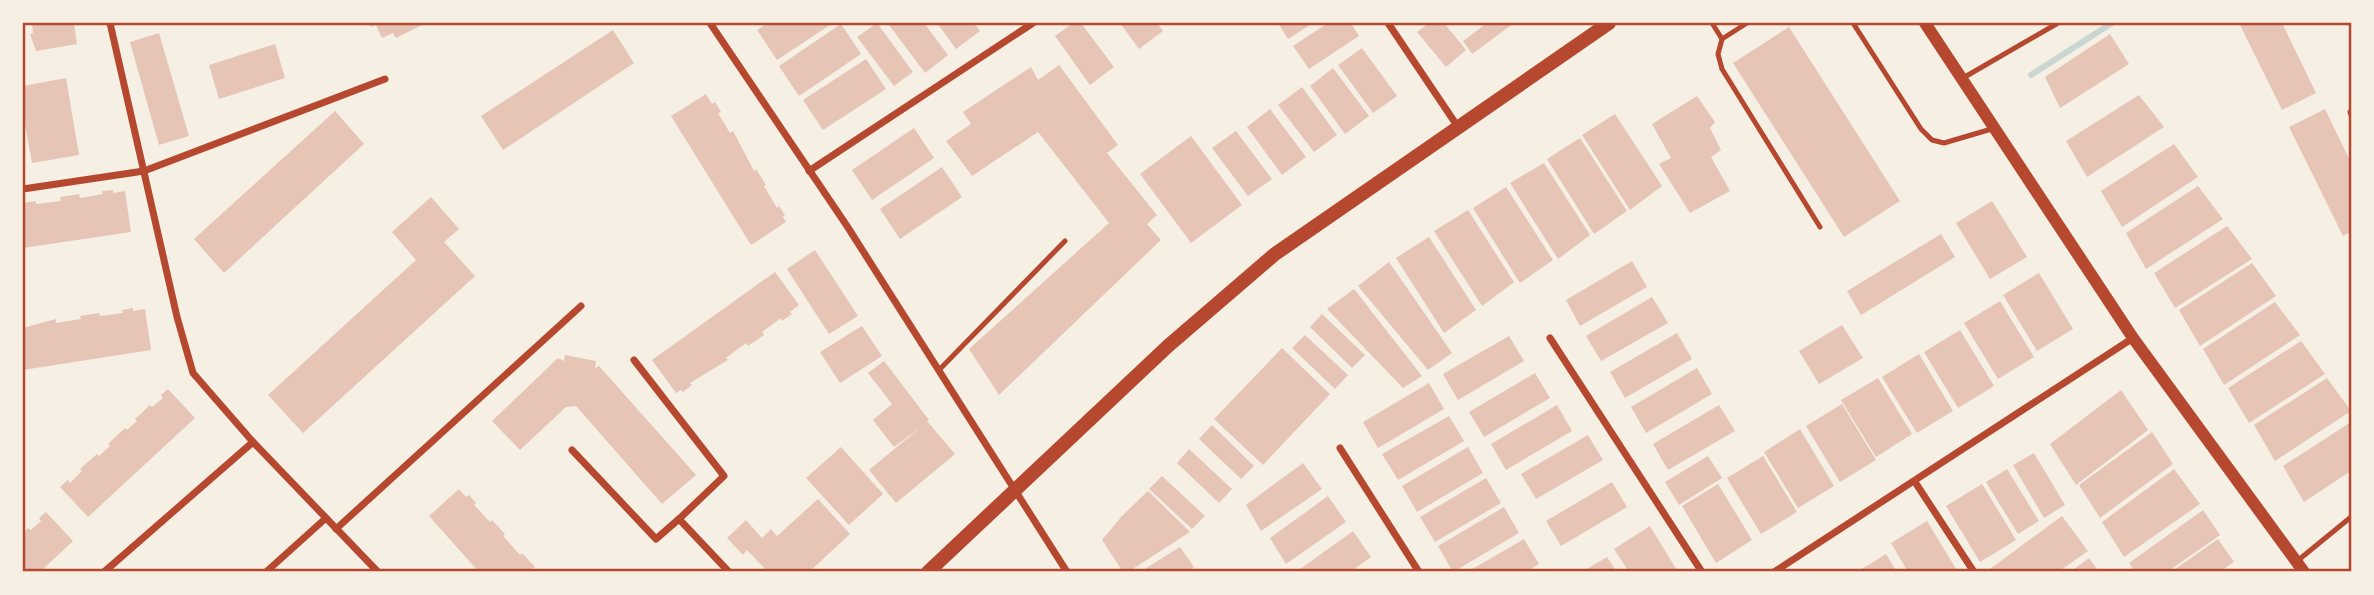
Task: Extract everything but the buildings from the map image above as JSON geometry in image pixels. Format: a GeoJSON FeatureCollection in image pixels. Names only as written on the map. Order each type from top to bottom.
{"type":"FeatureCollection","features":[{"type":"Feature","properties":{"kind":"main road"},"geometry":{"type":"LineString","coordinates":[[928,572],[1168,346],[1275,254],[1609,23]]}},
{"type":"Feature","properties":{"kind":"street"},"geometry":{"type":"LineString","coordinates":[[110,23],[177,317],[194,373],[253,442],[378,572]]}},
{"type":"Feature","properties":{"kind":"street"},"geometry":{"type":"LineString","coordinates":[[710,23],[847,226],[1067,572]]}},
{"type":"Feature","properties":{"kind":"street"},"geometry":{"type":"LineString","coordinates":[[808,171],[1033,23]]}},
{"type":"Feature","properties":{"kind":"street"},"geometry":{"type":"LineString","coordinates":[[1388,23],[1458,127]]}},
{"type":"Feature","properties":{"kind":"street"},"geometry":{"type":"LineString","coordinates":[[1925,23],[2133,338],[2300,567]]}},
{"type":"Feature","properties":{"kind":"street"},"geometry":{"type":"LineString","coordinates":[[23,189],[144,171],[385,79]]}},
{"type":"Feature","properties":{"kind":"street"},"geometry":{"type":"LineString","coordinates":[[337,529],[581,306]]}},
{"type":"Feature","properties":{"kind":"street"},"geometry":{"type":"LineString","coordinates":[[1550,338],[1702,572]]}},
{"type":"Feature","properties":{"kind":"street"},"geometry":{"type":"LineString","coordinates":[[1774,572],[2133,338]]}},
{"type":"Feature","properties":{"kind":"street"},"geometry":{"type":"LineString","coordinates":[[572,450],[656,539],[724,476],[634,360]]}},
{"type":"Feature","properties":{"kind":"street"},"geometry":{"type":"LineString","coordinates":[[104,572],[253,442]]}},
{"type":"Feature","properties":{"kind":"street"},"geometry":{"type":"LineString","coordinates":[[1340,448],[1419,572]]}},
{"type":"Feature","properties":{"kind":"street"},"geometry":{"type":"LineString","coordinates":[[1915,482],[1974,572]]}},
{"type":"Feature","properties":{"kind":"street"},"geometry":{"type":"LineString","coordinates":[[266,572],[326,518]]}},
{"type":"Feature","properties":{"kind":"street"},"geometry":{"type":"LineString","coordinates":[[679,519],[729,572]]}},
{"type":"Feature","properties":{"kind":"lane"},"geometry":{"type":"LineString","coordinates":[[1712,23],[1722,39]]}},
{"type":"Feature","properties":{"kind":"lane"},"geometry":{"type":"LineString","coordinates":[[1746,23],[1722,39],[1718,54],[1722,69],[1820,227]]}},
{"type":"Feature","properties":{"kind":"lane"},"geometry":{"type":"LineString","coordinates":[[1853,23],[1921,129],[1932,140],[1944,143],[1995,128]]}},
{"type":"Feature","properties":{"kind":"lane"},"geometry":{"type":"LineString","coordinates":[[1963,78],[2058,23]]}},
{"type":"Feature","properties":{"kind":"lane"},"geometry":{"type":"LineString","coordinates":[[939,370],[1065,241]]}},
{"type":"Feature","properties":{"kind":"lane"},"geometry":{"type":"LineString","coordinates":[[2300,567],[2351,517]]}},
{"type":"Feature","properties":{"kind":"waterway"},"geometry":{"type":"LineString","coordinates":[[2031,75],[2112,23]]}}]}
